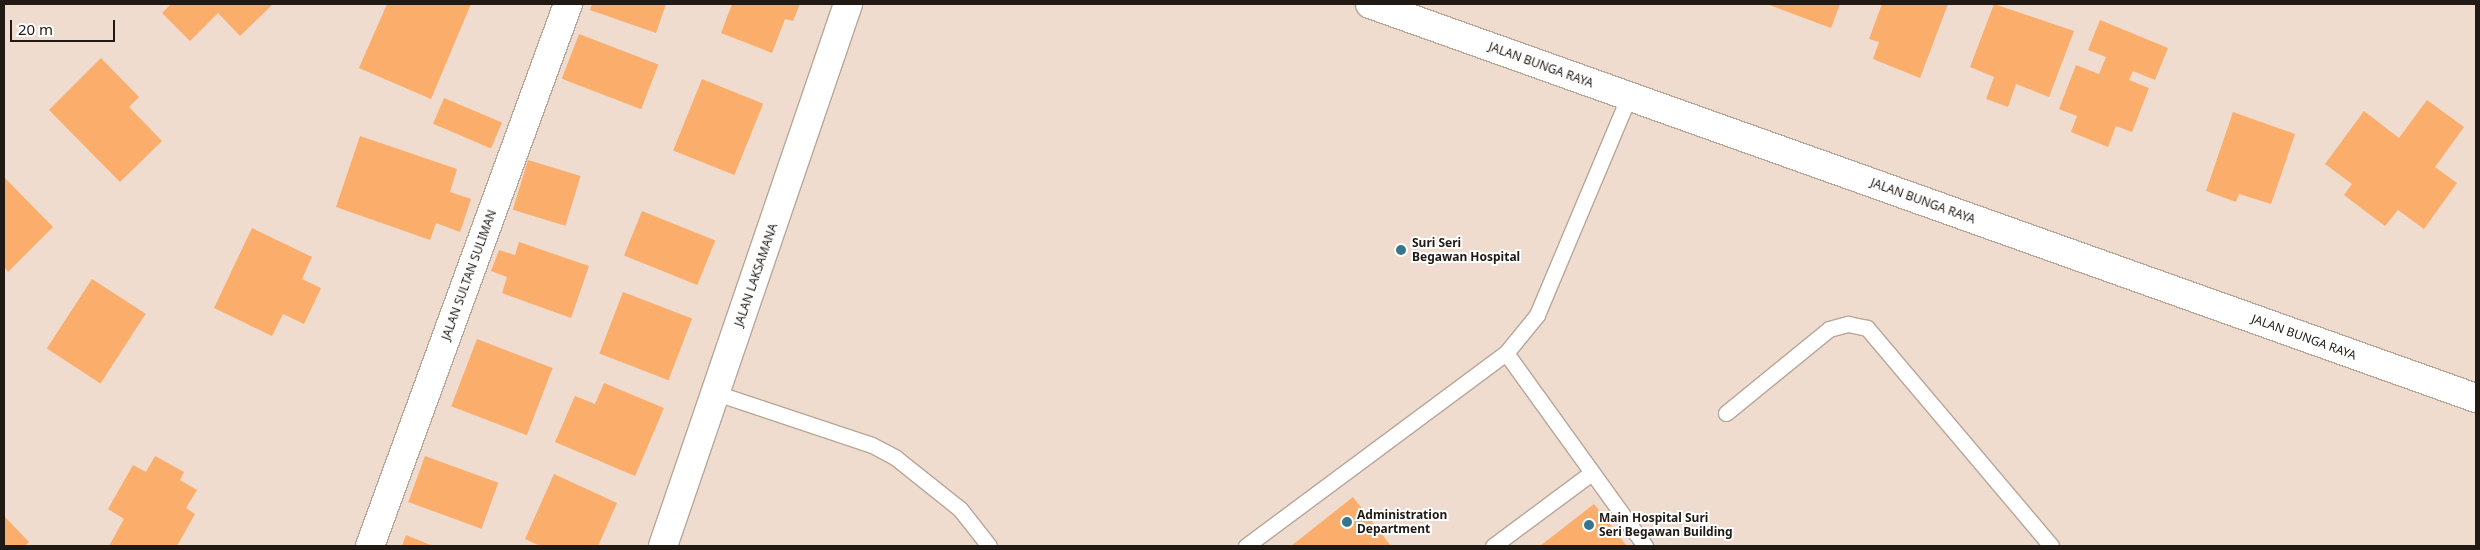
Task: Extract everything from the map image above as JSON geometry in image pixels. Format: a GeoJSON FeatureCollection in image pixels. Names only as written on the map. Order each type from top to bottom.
{"type":"FeatureCollection","features":[{"type":"Feature","properties":{"kind":"street","name":"JALAN SULTAN SULIMAN"},"geometry":{"type":"LineString","coordinates":[[370,546],[568,4]]}},
{"type":"Feature","properties":{"kind":"street","name":"JALAN LAKSAMANA"},"geometry":{"type":"LineString","coordinates":[[663,546],[848,4]]}},
{"type":"Feature","properties":{"kind":"street","name":"JALAN BUNGA RAYA"},"geometry":{"type":"LineString","coordinates":[[1370,4],[2476,398]]}},
{"type":"Feature","properties":{"kind":"lane"},"geometry":{"type":"LineString","coordinates":[[1246,546],[1506,353],[1537,315],[1629,96]]}},
{"type":"Feature","properties":{"kind":"lane"},"geometry":{"type":"LineString","coordinates":[[1726,413],[1829,329],[1848,324],[1867,328],[2052,546]]}},
{"type":"Feature","properties":{"kind":"lane"},"geometry":{"type":"LineString","coordinates":[[1506,353],[1590,474],[1645,546]]}},
{"type":"Feature","properties":{"kind":"lane"},"geometry":{"type":"LineString","coordinates":[[716,393],[872,445],[896,458],[960,509],[989,546]]}},
{"type":"Feature","properties":{"kind":"lane"},"geometry":{"type":"LineString","coordinates":[[1493,546],[1590,474]]}},
{"type":"Feature","properties":{"kind":"building"},"geometry":{"type":"Polygon","coordinates":[[[171,4],[273,4],[240,36],[218,13],[190,41],[162,13],[171,4]]]}},
{"type":"Feature","properties":{"kind":"building"},"geometry":{"type":"Polygon","coordinates":[[[387,4],[471,4],[431,99],[359,68],[387,4]]]}},
{"type":"Feature","properties":{"kind":"building"},"geometry":{"type":"Polygon","coordinates":[[[592,4],[666,4],[656,33],[590,10],[592,4]]]}},
{"type":"Feature","properties":{"kind":"building"},"geometry":{"type":"Polygon","coordinates":[[[732,4],[800,4],[793,21],[785,19],[772,53],[721,33],[732,4]]]}},
{"type":"Feature","properties":{"kind":"building"},"geometry":{"type":"Polygon","coordinates":[[[1767,4],[1840,4],[1831,28],[1767,4]]]}},
{"type":"Feature","properties":{"kind":"building"},"geometry":{"type":"Polygon","coordinates":[[[1882,4],[1948,4],[1920,78],[1873,59],[1879,42],[1869,39],[1882,4]]]}},
{"type":"Feature","properties":{"kind":"building"},"geometry":{"type":"Polygon","coordinates":[[[1994,4],[2074,31],[2049,97],[2016,84],[2008,107],[1986,99],[1994,77],[1970,67],[1994,4]]]}},
{"type":"Feature","properties":{"kind":"building"},"geometry":{"type":"Polygon","coordinates":[[[2100,20],[2168,48],[2155,80],[2133,71],[2129,80],[2149,88],[2132,132],[2116,126],[2108,147],[2071,132],[2077,116],[2059,109],[2076,65],[2099,74],[2106,57],[2088,50],[2100,20]]]}},
{"type":"Feature","properties":{"kind":"building"},"geometry":{"type":"Polygon","coordinates":[[[579,34],[658,64],[641,109],[562,79],[579,34]]]}},
{"type":"Feature","properties":{"kind":"building"},"geometry":{"type":"Polygon","coordinates":[[[101,58],[139,97],[129,107],[162,141],[120,182],[49,110],[101,58]]]}},
{"type":"Feature","properties":{"kind":"building"},"geometry":{"type":"Polygon","coordinates":[[[702,79],[763,104],[734,175],[673,150],[702,79]]]}},
{"type":"Feature","properties":{"kind":"building"},"geometry":{"type":"Polygon","coordinates":[[[444,98],[502,123],[491,148],[433,124],[444,98]]]}},
{"type":"Feature","properties":{"kind":"building"},"geometry":{"type":"Polygon","coordinates":[[[2427,100],[2464,127],[2435,167],[2457,183],[2424,229],[2398,210],[2385,226],[2344,195],[2352,184],[2325,164],[2364,111],[2399,138],[2427,100]]]}},
{"type":"Feature","properties":{"kind":"building"},"geometry":{"type":"Polygon","coordinates":[[[2233,112],[2295,134],[2271,204],[2239,194],[2236,202],[2206,191],[2233,112]]]}},
{"type":"Feature","properties":{"kind":"building"},"geometry":{"type":"Polygon","coordinates":[[[360,136],[457,169],[450,192],[471,199],[460,232],[436,223],[430,240],[336,207],[360,136]]]}},
{"type":"Feature","properties":{"kind":"building"},"geometry":{"type":"Polygon","coordinates":[[[528,160],[581,176],[565,226],[513,210],[528,160]]]}},
{"type":"Feature","properties":{"kind":"building"},"geometry":{"type":"Polygon","coordinates":[[[4,177],[53,227],[8,272],[4,267],[4,177]]]}},
{"type":"Feature","properties":{"kind":"building"},"geometry":{"type":"Polygon","coordinates":[[[642,211],[715,241],[697,285],[624,256],[642,211]]]}},
{"type":"Feature","properties":{"kind":"building"},"geometry":{"type":"Polygon","coordinates":[[[252,228],[312,257],[302,279],[321,288],[304,324],[283,314],[272,336],[214,308],[252,228]]]}},
{"type":"Feature","properties":{"kind":"building"},"geometry":{"type":"Polygon","coordinates":[[[519,242],[589,266],[571,318],[502,293],[507,277],[491,271],[499,250],[515,255],[519,242]]]}},
{"type":"Feature","properties":{"kind":"building"},"geometry":{"type":"Polygon","coordinates":[[[92,279],[146,314],[100,383],[47,349],[92,279]]]}},
{"type":"Feature","properties":{"kind":"building"},"geometry":{"type":"Polygon","coordinates":[[[623,292],[692,319],[668,380],[599,354],[623,292]]]}},
{"type":"Feature","properties":{"kind":"building"},"geometry":{"type":"Polygon","coordinates":[[[477,339],[553,368],[527,435],[451,406],[477,339]]]}},
{"type":"Feature","properties":{"kind":"building"},"geometry":{"type":"Polygon","coordinates":[[[604,383],[664,408],[635,476],[555,442],[575,396],[595,404],[604,383]]]}},
{"type":"Feature","properties":{"kind":"building"},"geometry":{"type":"Polygon","coordinates":[[[155,456],[184,472],[180,480],[197,490],[186,508],[195,514],[177,546],[109,546],[124,519],[108,509],[133,465],[146,472],[155,456]]]}},
{"type":"Feature","properties":{"kind":"building"},"geometry":{"type":"Polygon","coordinates":[[[425,456],[498,483],[482,529],[408,502],[425,456]]]}},
{"type":"Feature","properties":{"kind":"building"},"geometry":{"type":"Polygon","coordinates":[[[554,474],[617,503],[598,546],[540,546],[525,539],[554,474]]]}},
{"type":"Feature","properties":{"kind":"building","name":"Administration Department"},"geometry":{"type":"Polygon","coordinates":[[[1353,497],[1391,546],[1291,546],[1353,497]]]}},
{"type":"Feature","properties":{"kind":"building","name":"Main Hospital Suri Seri Begawan Building"},"geometry":{"type":"Polygon","coordinates":[[[1594,504],[1627,546],[1540,546],[1594,504]]]}},
{"type":"Feature","properties":{"kind":"building"},"geometry":{"type":"Polygon","coordinates":[[[4,516],[29,542],[25,546],[4,546],[4,516]]]}},
{"type":"Feature","properties":{"kind":"building"},"geometry":{"type":"Polygon","coordinates":[[[406,535],[433,546],[402,546],[406,535]]]}},
{"type":"Feature","properties":{"kind":"place","name":"Suri Seri Begawan Hospital"},"geometry":{"type":"Point","coordinates":[1401,250]}},
{"type":"Feature","properties":{"kind":"place","name":"Administration Department"},"geometry":{"type":"Point","coordinates":[1347,522]}},
{"type":"Feature","properties":{"kind":"place","name":"Main Hospital Suri Seri Begawan Building"},"geometry":{"type":"Point","coordinates":[1589,525]}}]}
